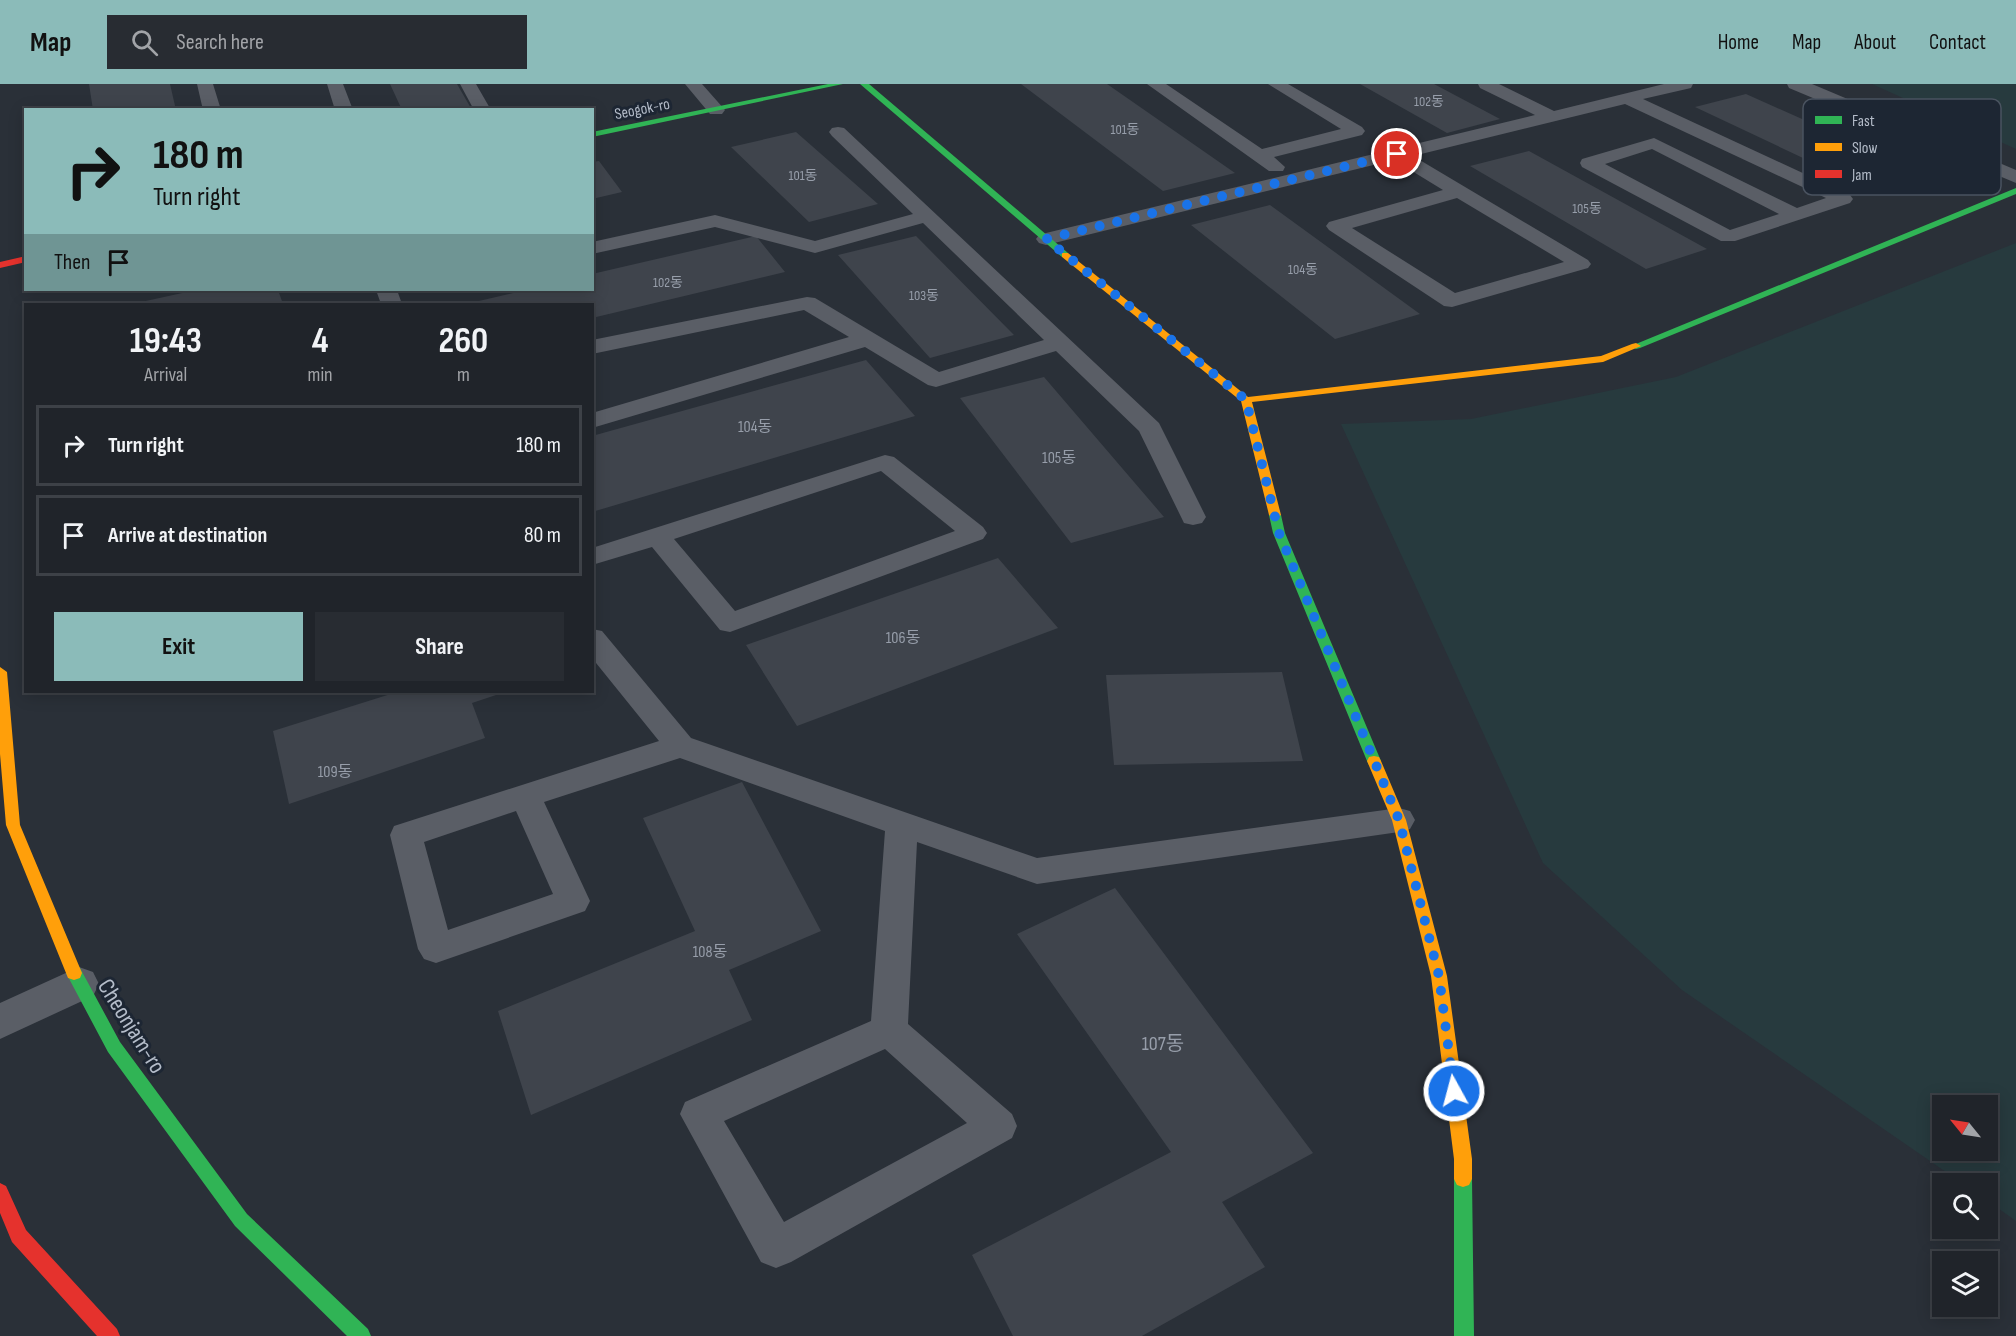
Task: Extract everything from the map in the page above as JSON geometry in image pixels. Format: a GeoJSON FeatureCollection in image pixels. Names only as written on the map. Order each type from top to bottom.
{"type":"FeatureCollection","features":[{"type":"Feature","properties":{"kind":"street","name":"Seogok-ro"},"geometry":{"type":"LineString","coordinates":[[594,135],[840,84]]}},
{"type":"Feature","properties":{"kind":"street"},"geometry":{"type":"LineString","coordinates":[[864,84],[1046,239],[1246,400],[1279,533],[1399,820],[1439,976],[1463,1159],[1464,1336]]}},
{"type":"Feature","properties":{"kind":"street"},"geometry":{"type":"LineString","coordinates":[[1796,84],[1831,99]]}},
{"type":"Feature","properties":{"kind":"street"},"geometry":{"type":"LineString","coordinates":[[2001,171],[2016,177]]}},
{"type":"Feature","properties":{"kind":"street"},"geometry":{"type":"LineString","coordinates":[[1246,400],[1603,358],[2016,190]]}},
{"type":"Feature","properties":{"kind":"street"},"geometry":{"type":"LineString","coordinates":[[0,265],[24,259]]}},
{"type":"Feature","properties":{"kind":"street","name":"Cheonjam-ro"},"geometry":{"type":"LineString","coordinates":[[0,672],[13,825],[79,984],[114,1047],[242,1220],[361,1336]]}},
{"type":"Feature","properties":{"kind":"street"},"geometry":{"type":"LineString","coordinates":[[0,1022],[79,984]]}},
{"type":"Feature","properties":{"kind":"street"},"geometry":{"type":"LineString","coordinates":[[0,1192],[19,1236],[110,1336]]}},
{"type":"Feature","properties":{"kind":"lane"},"geometry":{"type":"LineString","coordinates":[[205,84],[211,108]]}},
{"type":"Feature","properties":{"kind":"lane"},"geometry":{"type":"LineString","coordinates":[[335,84],[343,108]]}},
{"type":"Feature","properties":{"kind":"lane"},"geometry":{"type":"LineString","coordinates":[[471,84],[482,108]]}},
{"type":"Feature","properties":{"kind":"lane"},"geometry":{"type":"LineString","coordinates":[[693,84],[716,110]]}},
{"type":"Feature","properties":{"kind":"lane"},"geometry":{"type":"LineString","coordinates":[[1155,84],[1294,179]]}},
{"type":"Feature","properties":{"kind":"lane"},"geometry":{"type":"LineString","coordinates":[[1259,155],[1356,131],[1276,84]]}},
{"type":"Feature","properties":{"kind":"lane"},"geometry":{"type":"LineString","coordinates":[[1486,84],[1551,116]]}},
{"type":"Feature","properties":{"kind":"lane"},"geometry":{"type":"LineString","coordinates":[[1046,239],[1685,84]]}},
{"type":"Feature","properties":{"kind":"lane"},"geometry":{"type":"LineString","coordinates":[[1522,102],[1545,97]]}},
{"type":"Feature","properties":{"kind":"lane"},"geometry":{"type":"LineString","coordinates":[[1626,98],[1803,180]]}},
{"type":"Feature","properties":{"kind":"lane"},"geometry":{"type":"LineString","coordinates":[[838,132],[1150,428],[1193,517]]}},
{"type":"Feature","properties":{"kind":"lane"},"geometry":{"type":"LineString","coordinates":[[1796,214],[1654,143],[1589,163],[1728,237],[1843,199],[1834,195]]}},
{"type":"Feature","properties":{"kind":"lane"},"geometry":{"type":"LineString","coordinates":[[1397,154],[1540,239],[1581,264],[1452,302],[1336,226],[1459,191]]}},
{"type":"Feature","properties":{"kind":"lane"},"geometry":{"type":"LineString","coordinates":[[594,248],[715,221],[815,247],[927,216]]}},
{"type":"Feature","properties":{"kind":"lane"},"geometry":{"type":"LineString","coordinates":[[594,347],[807,303],[936,380],[1061,342]]}},
{"type":"Feature","properties":{"kind":"lane"},"geometry":{"type":"LineString","coordinates":[[594,420],[867,339]]}},
{"type":"Feature","properties":{"kind":"lane"},"geometry":{"type":"LineString","coordinates":[[594,556],[885,462],[974,533],[730,623],[657,536]]}},
{"type":"Feature","properties":{"kind":"lane"},"geometry":{"type":"LineString","coordinates":[[594,640],[680,746],[1037,871],[1399,820]]}},
{"type":"Feature","properties":{"kind":"lane"},"geometry":{"type":"LineString","coordinates":[[525,796],[573,901],[436,949],[406,835],[525,796],[680,746]]}},
{"type":"Feature","properties":{"kind":"lane"},"geometry":{"type":"LineString","coordinates":[[889,1030],[902,824]]}},
{"type":"Feature","properties":{"kind":"lane"},"geometry":{"type":"LineString","coordinates":[[889,1030],[998,1126],[776,1248],[699,1114],[889,1030]]}},
{"type":"Feature","properties":{"kind":"green space"},"geometry":{"type":"Polygon","coordinates":[[[1872,84],[2016,84],[2016,149],[2001,142],[2001,99],[1905,99],[1872,84]]]}},
{"type":"Feature","properties":{"kind":"green space"},"geometry":{"type":"Polygon","coordinates":[[[2016,243],[2016,1221],[1998,1208],[1998,1173],[1947,1173],[1682,990],[1543,863],[1341,424],[1471,419],[1676,377],[2016,243]]]}},
{"type":"Feature","properties":{"kind":"building"},"geometry":{"type":"Polygon","coordinates":[[[89,84],[170,84],[176,108],[93,108],[89,84]]]}},
{"type":"Feature","properties":{"kind":"building"},"geometry":{"type":"Polygon","coordinates":[[[390,84],[457,84],[471,108],[401,108],[390,84]]]}},
{"type":"Feature","properties":{"kind":"building"},"geometry":{"type":"Polygon","coordinates":[[[1021,84],[1107,84],[1235,173],[1163,191],[1021,84]]]}},
{"type":"Feature","properties":{"kind":"building"},"geometry":{"type":"Polygon","coordinates":[[[1360,84],[1434,84],[1500,119],[1447,133],[1360,84]]]}},
{"type":"Feature","properties":{"kind":"building"},"geometry":{"type":"Polygon","coordinates":[[[1746,94],[1803,119],[1803,158],[1695,107],[1746,94]]]}},
{"type":"Feature","properties":{"kind":"building"},"geometry":{"type":"Polygon","coordinates":[[[796,132],[878,204],[809,222],[731,147],[796,132]]]}},
{"type":"Feature","properties":{"kind":"building"},"geometry":{"type":"Polygon","coordinates":[[[1529,151],[1707,249],[1646,269],[1470,166],[1529,151]]]}},
{"type":"Feature","properties":{"kind":"building"},"geometry":{"type":"Polygon","coordinates":[[[599,161],[622,192],[594,199],[594,162],[599,161]]]}},
{"type":"Feature","properties":{"kind":"building"},"geometry":{"type":"Polygon","coordinates":[[[1270,205],[1420,314],[1335,339],[1191,225],[1270,205]]]}},
{"type":"Feature","properties":{"kind":"building"},"geometry":{"type":"Polygon","coordinates":[[[756,236],[785,272],[594,318],[594,303],[470,303],[522,291],[594,291],[594,274],[756,236]]]}},
{"type":"Feature","properties":{"kind":"building"},"geometry":{"type":"Polygon","coordinates":[[[916,236],[1014,335],[930,358],[838,255],[916,236]]]}},
{"type":"Feature","properties":{"kind":"building"},"geometry":{"type":"Polygon","coordinates":[[[191,291],[278,291],[283,303],[137,303],[191,291]]]}},
{"type":"Feature","properties":{"kind":"building"},"geometry":{"type":"Polygon","coordinates":[[[866,360],[915,416],[594,511],[594,435],[866,360]]]}},
{"type":"Feature","properties":{"kind":"building"},"geometry":{"type":"Polygon","coordinates":[[[1044,377],[1164,517],[1071,543],[960,398],[1044,377]]]}},
{"type":"Feature","properties":{"kind":"building"},"geometry":{"type":"Polygon","coordinates":[[[998,558],[1058,628],[797,726],[746,645],[998,558]]]}},
{"type":"Feature","properties":{"kind":"building"},"geometry":{"type":"Polygon","coordinates":[[[1282,672],[1303,761],[1114,765],[1106,675],[1282,672]]]}},
{"type":"Feature","properties":{"kind":"building"},"geometry":{"type":"Polygon","coordinates":[[[394,693],[502,693],[472,703],[485,738],[289,804],[273,731],[394,693]]]}},
{"type":"Feature","properties":{"kind":"building"},"geometry":{"type":"Polygon","coordinates":[[[742,782],[821,931],[729,970],[752,1020],[531,1115],[498,1011],[695,931],[643,818],[742,782]]]}},
{"type":"Feature","properties":{"kind":"building"},"geometry":{"type":"Polygon","coordinates":[[[1115,888],[1313,1153],[1222,1202],[1265,1267],[1142,1336],[1013,1336],[972,1255],[1171,1152],[1017,934],[1115,888]]]}},
{"type":"Feature","properties":{"kind":"traffic: fast"},"geometry":{"type":"LineString","coordinates":[[594,135],[839,84]]}},
{"type":"Feature","properties":{"kind":"traffic: fast"},"geometry":{"type":"LineString","coordinates":[[864,84],[1065,255]]}},
{"type":"Feature","properties":{"kind":"traffic: fast"},"geometry":{"type":"LineString","coordinates":[[1636,346],[2016,191]]}},
{"type":"Feature","properties":{"kind":"traffic: fast"},"geometry":{"type":"LineString","coordinates":[[1275,515],[1279,533],[1374,761]]}},
{"type":"Feature","properties":{"kind":"traffic: fast"},"geometry":{"type":"LineString","coordinates":[[74,973],[114,1047],[241,1220],[361,1336]]}},
{"type":"Feature","properties":{"kind":"traffic: fast"},"geometry":{"type":"LineString","coordinates":[[1463,1179],[1464,1336]]}},
{"type":"Feature","properties":{"kind":"traffic: slow"},"geometry":{"type":"LineString","coordinates":[[1065,255],[1246,400],[1275,515]]}},
{"type":"Feature","properties":{"kind":"traffic: slow"},"geometry":{"type":"LineString","coordinates":[[1246,400],[1603,359],[1636,346]]}},
{"type":"Feature","properties":{"kind":"traffic: slow"},"geometry":{"type":"LineString","coordinates":[[0,672],[13,825],[74,973]]}},
{"type":"Feature","properties":{"kind":"traffic: slow"},"geometry":{"type":"LineString","coordinates":[[1374,761],[1399,820],[1439,976],[1463,1159],[1463,1179]]}},
{"type":"Feature","properties":{"kind":"traffic: jam"},"geometry":{"type":"LineString","coordinates":[[0,265],[24,259]]}},
{"type":"Feature","properties":{"kind":"traffic: jam"},"geometry":{"type":"LineString","coordinates":[[0,1192],[19,1236],[110,1336]]}},
{"type":"Feature","properties":{"kind":"route"},"geometry":{"type":"LineString","coordinates":[[1397,154],[1046,239],[1246,400],[1279,533],[1399,820],[1439,976],[1454,1091]]}}]}
